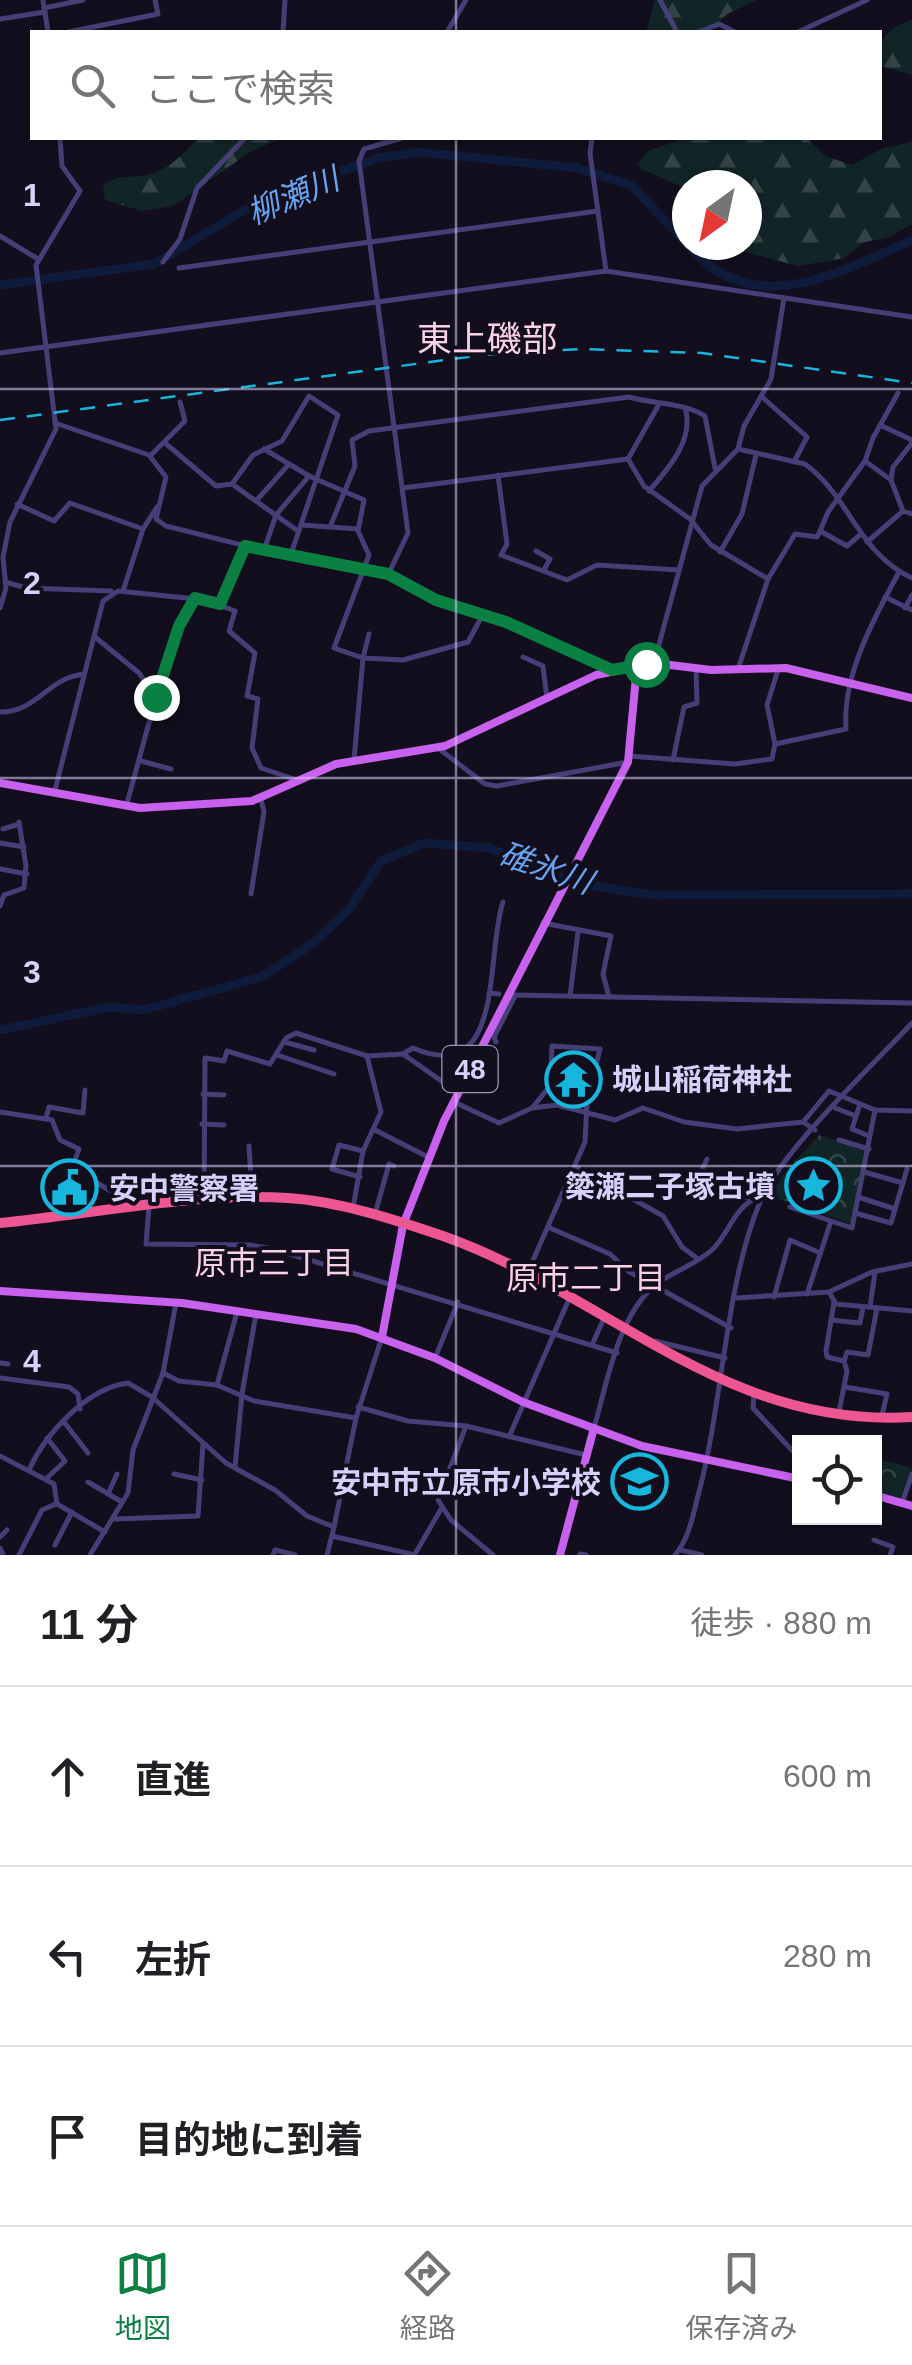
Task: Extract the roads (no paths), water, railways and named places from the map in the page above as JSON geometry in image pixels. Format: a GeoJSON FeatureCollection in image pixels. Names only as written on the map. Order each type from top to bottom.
{"type":"FeatureCollection","features":[{"type":"Feature","properties":{"kind":"highway"},"geometry":{"type":"LineString","coordinates":[[0,1223],[204,1202],[291,1198],[458,1242],[754,1395],[838,1415],[912,1417]]}},
{"type":"Feature","properties":{"kind":"main road"},"geometry":{"type":"LineString","coordinates":[[0,783],[126,807],[261,800],[354,760],[438,748],[612,670],[654,663],[696,669],[778,667],[854,681],[912,698]]}},
{"type":"Feature","properties":{"kind":"main road","name":"48"},"geometry":{"type":"LineString","coordinates":[[382,1337],[403,1225],[428,1157],[628,759],[637,666]]}},
{"type":"Feature","properties":{"kind":"main road"},"geometry":{"type":"LineString","coordinates":[[0,1291],[176,1302],[382,1337],[435,1358],[523,1402],[665,1453],[792,1477]]}},
{"type":"Feature","properties":{"kind":"main road"},"geometry":{"type":"LineString","coordinates":[[560,1555],[594,1428]]}},
{"type":"Feature","properties":{"kind":"main road"},"geometry":{"type":"LineString","coordinates":[[882,1497],[912,1506]]}},
{"type":"Feature","properties":{"kind":"street"},"geometry":{"type":"LineString","coordinates":[[0,19],[83,0]]}},
{"type":"Feature","properties":{"kind":"street"},"geometry":{"type":"LineString","coordinates":[[78,30],[158,14],[154,0]]}},
{"type":"Feature","properties":{"kind":"street"},"geometry":{"type":"LineString","coordinates":[[283,30],[285,0]]}},
{"type":"Feature","properties":{"kind":"street"},"geometry":{"type":"LineString","coordinates":[[448,30],[466,0]]}},
{"type":"Feature","properties":{"kind":"street"},"geometry":{"type":"LineString","coordinates":[[660,0],[676,30]]}},
{"type":"Feature","properties":{"kind":"street"},"geometry":{"type":"LineString","coordinates":[[802,30],[867,0]]}},
{"type":"Feature","properties":{"kind":"street"},"geometry":{"type":"LineString","coordinates":[[703,30],[719,24],[731,30]]}},
{"type":"Feature","properties":{"kind":"street"},"geometry":{"type":"LineString","coordinates":[[0,608],[5,582],[3,557],[17,504],[55,423],[44,347],[38,259],[80,191],[62,166],[60,140]]}},
{"type":"Feature","properties":{"kind":"street"},"geometry":{"type":"LineString","coordinates":[[162,262],[180,239],[196,188],[243,140]]}},
{"type":"Feature","properties":{"kind":"street"},"geometry":{"type":"LineString","coordinates":[[388,574],[408,533],[358,161],[364,149],[395,140]]}},
{"type":"Feature","properties":{"kind":"street"},"geometry":{"type":"LineString","coordinates":[[592,140],[593,178],[606,270]]}},
{"type":"Feature","properties":{"kind":"street"},"geometry":{"type":"LineString","coordinates":[[180,268],[598,211]]}},
{"type":"Feature","properties":{"kind":"street"},"geometry":{"type":"LineString","coordinates":[[0,236],[38,259]]}},
{"type":"Feature","properties":{"kind":"street"},"geometry":{"type":"LineString","coordinates":[[0,352],[606,270],[912,317]]}},
{"type":"Feature","properties":{"kind":"street"},"geometry":{"type":"LineString","coordinates":[[654,663],[690,519],[715,468],[738,448],[776,362],[784,298]]}},
{"type":"Feature","properties":{"kind":"street"},"geometry":{"type":"LineString","coordinates":[[738,668],[768,578],[795,534],[817,537],[839,496],[866,461],[898,393]]}},
{"type":"Feature","properties":{"kind":"street"},"geometry":{"type":"LineString","coordinates":[[232,484],[253,455],[282,441],[309,396],[338,414],[290,557]]}},
{"type":"Feature","properties":{"kind":"street"},"geometry":{"type":"LineString","coordinates":[[761,396],[807,437],[794,462]]}},
{"type":"Feature","properties":{"kind":"street"},"geometry":{"type":"LineString","coordinates":[[330,527],[354,466],[355,435],[395,428],[629,397],[706,416],[715,468]]}},
{"type":"Feature","properties":{"kind":"street"},"geometry":{"type":"LineString","coordinates":[[150,456],[185,422],[180,402]]}},
{"type":"Feature","properties":{"kind":"street"},"geometry":{"type":"LineString","coordinates":[[658,406],[628,459],[632,472],[650,491],[690,519],[720,552],[768,578]]}},
{"type":"Feature","properties":{"kind":"street"},"geometry":{"type":"LineString","coordinates":[[650,491],[678,452],[689,420],[686,408]]}},
{"type":"Feature","properties":{"kind":"street"},"geometry":{"type":"LineString","coordinates":[[55,423],[150,456],[166,477],[156,519],[166,526],[290,557],[388,574],[436,600],[506,622],[612,670]]}},
{"type":"Feature","properties":{"kind":"street"},"geometry":{"type":"LineString","coordinates":[[880,425],[912,442],[893,467],[891,480],[902,511]]}},
{"type":"Feature","properties":{"kind":"street"},"geometry":{"type":"LineString","coordinates":[[165,443],[216,486],[232,484],[300,528],[358,529]]}},
{"type":"Feature","properties":{"kind":"street"},"geometry":{"type":"LineString","coordinates":[[738,448],[814,471],[839,496],[867,543],[898,572],[912,578]]}},
{"type":"Feature","properties":{"kind":"street"},"geometry":{"type":"LineString","coordinates":[[263,449],[308,476],[364,500],[358,529],[370,555],[334,648],[364,658],[403,660],[468,642],[482,616]]}},
{"type":"Feature","properties":{"kind":"street"},"geometry":{"type":"LineString","coordinates":[[720,552],[742,514],[756,455]]}},
{"type":"Feature","properties":{"kind":"street"},"geometry":{"type":"LineString","coordinates":[[403,488],[628,459]]}},
{"type":"Feature","properties":{"kind":"street"},"geometry":{"type":"LineString","coordinates":[[866,461],[891,480]]}},
{"type":"Feature","properties":{"kind":"street"},"geometry":{"type":"LineString","coordinates":[[256,501],[288,464]]}},
{"type":"Feature","properties":{"kind":"street"},"geometry":{"type":"LineString","coordinates":[[498,475],[506,544],[501,555],[567,580],[596,565],[679,570]]}},
{"type":"Feature","properties":{"kind":"street"},"geometry":{"type":"LineString","coordinates":[[264,550],[276,515],[308,476]]}},
{"type":"Feature","properties":{"kind":"street"},"geometry":{"type":"LineString","coordinates":[[17,504],[54,520],[70,503],[143,528]]}},
{"type":"Feature","properties":{"kind":"street"},"geometry":{"type":"LineString","coordinates":[[123,591],[143,528],[158,508]]}},
{"type":"Feature","properties":{"kind":"street"},"geometry":{"type":"LineString","coordinates":[[902,511],[912,514]]}},
{"type":"Feature","properties":{"kind":"street"},"geometry":{"type":"LineString","coordinates":[[867,543],[902,511]]}},
{"type":"Feature","properties":{"kind":"street"},"geometry":{"type":"LineString","coordinates":[[820,531],[848,546],[860,535]]}},
{"type":"Feature","properties":{"kind":"street"},"geometry":{"type":"LineString","coordinates":[[220,604],[245,546]]}},
{"type":"Feature","properties":{"kind":"street"},"geometry":{"type":"LineString","coordinates":[[536,551],[550,559],[544,570]]}},
{"type":"Feature","properties":{"kind":"street"},"geometry":{"type":"LineString","coordinates":[[775,744],[846,729],[844,704],[870,626],[898,572]]}},
{"type":"Feature","properties":{"kind":"street"},"geometry":{"type":"LineString","coordinates":[[5,582],[26,588],[195,598],[235,611],[229,631],[255,653],[247,696],[258,699],[252,748],[258,762],[272,774],[299,782]]}},
{"type":"Feature","properties":{"kind":"street"},"geometry":{"type":"LineString","coordinates":[[54,795],[103,601],[114,591]]}},
{"type":"Feature","properties":{"kind":"street"},"geometry":{"type":"LineString","coordinates":[[885,597],[909,609],[912,595]]}},
{"type":"Feature","properties":{"kind":"street"},"geometry":{"type":"LineString","coordinates":[[126,807],[179,626],[195,598]]}},
{"type":"Feature","properties":{"kind":"street"},"geometry":{"type":"LineString","coordinates":[[354,760],[368,634]]}},
{"type":"Feature","properties":{"kind":"street"},"geometry":{"type":"LineString","coordinates":[[94,636],[139,673],[156,697]]}},
{"type":"Feature","properties":{"kind":"street"},"geometry":{"type":"LineString","coordinates":[[524,657],[543,666],[547,699]]}},
{"type":"Feature","properties":{"kind":"street"},"geometry":{"type":"LineString","coordinates":[[438,748],[485,784],[497,786],[628,759],[735,764],[772,759],[775,744],[767,705],[778,667]]}},
{"type":"Feature","properties":{"kind":"street"},"geometry":{"type":"LineString","coordinates":[[673,760],[684,706],[697,703],[696,669]]}},
{"type":"Feature","properties":{"kind":"street"},"geometry":{"type":"LineString","coordinates":[[0,712],[27,708],[58,680],[84,674]]}},
{"type":"Feature","properties":{"kind":"street"},"geometry":{"type":"LineString","coordinates":[[141,761],[171,770]]}},
{"type":"Feature","properties":{"kind":"street"},"geometry":{"type":"LineString","coordinates":[[251,894],[264,812],[261,800]]}},
{"type":"Feature","properties":{"kind":"street"},"geometry":{"type":"LineString","coordinates":[[0,906],[4,895],[24,888],[26,874],[19,823],[3,829]]}},
{"type":"Feature","properties":{"kind":"street"},"geometry":{"type":"LineString","coordinates":[[0,842],[24,847]]}},
{"type":"Feature","properties":{"kind":"street"},"geometry":{"type":"LineString","coordinates":[[0,868],[26,874]]}},
{"type":"Feature","properties":{"kind":"street"},"geometry":{"type":"LineString","coordinates":[[488,1038],[496,924],[503,902]]}},
{"type":"Feature","properties":{"kind":"street"},"geometry":{"type":"LineString","coordinates":[[545,919],[578,932],[611,936],[602,974],[609,997]]}},
{"type":"Feature","properties":{"kind":"street"},"geometry":{"type":"LineString","coordinates":[[570,996],[578,932]]}},
{"type":"Feature","properties":{"kind":"street"},"geometry":{"type":"LineString","coordinates":[[489,993],[499,994]]}},
{"type":"Feature","properties":{"kind":"street"},"geometry":{"type":"LineString","coordinates":[[204,1202],[204,1058],[224,1062],[227,1051],[270,1064],[284,1042],[296,1033],[367,1056],[403,1054],[413,1048],[435,1058],[450,1058],[488,1038],[515,995],[912,1003]]}},
{"type":"Feature","properties":{"kind":"street"},"geometry":{"type":"LineString","coordinates":[[702,1555],[677,1552],[708,1459],[736,1298],[760,1200],[814,1130],[912,1024]]}},
{"type":"Feature","properties":{"kind":"street"},"geometry":{"type":"LineString","coordinates":[[284,1042],[314,1050]]}},
{"type":"Feature","properties":{"kind":"street"},"geometry":{"type":"LineString","coordinates":[[526,1276],[576,1167],[600,1049],[552,1046],[550,1086],[532,1108]]}},
{"type":"Feature","properties":{"kind":"street"},"geometry":{"type":"LineString","coordinates":[[403,1054],[456,1098],[499,1123],[532,1108],[564,1105],[619,1120],[643,1108],[684,1122],[736,1129],[803,1122],[814,1130]]}},
{"type":"Feature","properties":{"kind":"street"},"geometry":{"type":"LineString","coordinates":[[278,1055],[334,1074]]}},
{"type":"Feature","properties":{"kind":"street"},"geometry":{"type":"LineString","coordinates":[[352,1211],[363,1151],[375,1130],[380,1097],[372,1086],[367,1056]]}},
{"type":"Feature","properties":{"kind":"street"},"geometry":{"type":"LineString","coordinates":[[46,1118],[49,1107],[83,1113],[85,1090]]}},
{"type":"Feature","properties":{"kind":"street"},"geometry":{"type":"LineString","coordinates":[[803,1122],[829,1090],[876,1110],[912,1112]]}},
{"type":"Feature","properties":{"kind":"street"},"geometry":{"type":"LineString","coordinates":[[204,1094],[224,1094]]}},
{"type":"Feature","properties":{"kind":"street"},"geometry":{"type":"LineString","coordinates":[[859,1107],[852,1129],[869,1136]]}},
{"type":"Feature","properties":{"kind":"street"},"geometry":{"type":"LineString","coordinates":[[835,1108],[856,1116]]}},
{"type":"Feature","properties":{"kind":"street"},"geometry":{"type":"LineString","coordinates":[[790,1207],[852,1228],[876,1110]]}},
{"type":"Feature","properties":{"kind":"street"},"geometry":{"type":"LineString","coordinates":[[0,1112],[54,1122],[60,1140],[79,1149],[72,1168],[143,1208],[146,1244],[250,1245],[458,1302],[617,1353]]}},
{"type":"Feature","properties":{"kind":"street"},"geometry":{"type":"LineString","coordinates":[[202,1124],[224,1125]]}},
{"type":"Feature","properties":{"kind":"street"},"geometry":{"type":"LineString","coordinates":[[375,1130],[428,1157]]}},
{"type":"Feature","properties":{"kind":"street"},"geometry":{"type":"LineString","coordinates":[[839,1140],[868,1149]]}},
{"type":"Feature","properties":{"kind":"street"},"geometry":{"type":"LineString","coordinates":[[360,1178],[332,1169],[339,1145],[363,1151]]}},
{"type":"Feature","properties":{"kind":"street"},"geometry":{"type":"LineString","coordinates":[[249,1146],[252,1198]]}},
{"type":"Feature","properties":{"kind":"street"},"geometry":{"type":"LineString","coordinates":[[707,1159],[699,1176],[760,1200]]}},
{"type":"Feature","properties":{"kind":"street"},"geometry":{"type":"LineString","coordinates":[[374,1217],[389,1164],[394,1166]]}},
{"type":"Feature","properties":{"kind":"street"},"geometry":{"type":"LineString","coordinates":[[576,1167],[663,1216],[682,1248],[698,1259]]}},
{"type":"Feature","properties":{"kind":"street"},"geometry":{"type":"LineString","coordinates":[[855,1213],[890,1223],[907,1169]]}},
{"type":"Feature","properties":{"kind":"street"},"geometry":{"type":"LineString","coordinates":[[864,1172],[903,1183]]}},
{"type":"Feature","properties":{"kind":"street"},"geometry":{"type":"LineString","coordinates":[[858,1197],[895,1209]]}},
{"type":"Feature","properties":{"kind":"street"},"geometry":{"type":"LineString","coordinates":[[594,1428],[626,1330],[654,1286],[713,1249],[740,1209],[752,1200]]}},
{"type":"Feature","properties":{"kind":"street"},"geometry":{"type":"LineString","coordinates":[[807,1294],[818,1252],[832,1221]]}},
{"type":"Feature","properties":{"kind":"street"},"geometry":{"type":"LineString","coordinates":[[550,1228],[610,1254],[654,1286],[731,1328]]}},
{"type":"Feature","properties":{"kind":"street"},"geometry":{"type":"LineString","coordinates":[[774,1296],[790,1240],[818,1252]]}},
{"type":"Feature","properties":{"kind":"street"},"geometry":{"type":"LineString","coordinates":[[736,1298],[829,1292],[875,1272],[912,1264]]}},
{"type":"Feature","properties":{"kind":"street"},"geometry":{"type":"LineString","coordinates":[[838,1415],[847,1352],[868,1355],[875,1272]]}},
{"type":"Feature","properties":{"kind":"street"},"geometry":{"type":"LineString","coordinates":[[829,1292],[834,1302],[827,1358],[844,1361]]}},
{"type":"Feature","properties":{"kind":"street"},"geometry":{"type":"LineString","coordinates":[[510,1437],[570,1299]]}},
{"type":"Feature","properties":{"kind":"street"},"geometry":{"type":"LineString","coordinates":[[90,1555],[129,1487],[133,1450],[162,1374],[176,1302]]}},
{"type":"Feature","properties":{"kind":"street"},"geometry":{"type":"LineString","coordinates":[[435,1358],[458,1302]]}},
{"type":"Feature","properties":{"kind":"street"},"geometry":{"type":"LineString","coordinates":[[834,1302],[912,1310]]}},
{"type":"Feature","properties":{"kind":"street"},"geometry":{"type":"LineString","coordinates":[[831,1320],[860,1322],[870,1307]]}},
{"type":"Feature","properties":{"kind":"street"},"geometry":{"type":"LineString","coordinates":[[217,1385],[237,1311]]}},
{"type":"Feature","properties":{"kind":"street"},"geometry":{"type":"LineString","coordinates":[[235,1466],[256,1314]]}},
{"type":"Feature","properties":{"kind":"street"},"geometry":{"type":"LineString","coordinates":[[592,1345],[604,1318]]}},
{"type":"Feature","properties":{"kind":"street"},"geometry":{"type":"LineString","coordinates":[[328,1555],[358,1407],[382,1337]]}},
{"type":"Feature","properties":{"kind":"street"},"geometry":{"type":"LineString","coordinates":[[654,1344],[662,1342],[725,1358]]}},
{"type":"Feature","properties":{"kind":"street"},"geometry":{"type":"LineString","coordinates":[[162,1374],[179,1381],[217,1385],[254,1401],[356,1418]]}},
{"type":"Feature","properties":{"kind":"street"},"geometry":{"type":"LineString","coordinates":[[0,1378],[69,1387],[78,1394],[80,1409]]}},
{"type":"Feature","properties":{"kind":"street"},"geometry":{"type":"LineString","coordinates":[[29,1470],[47,1438],[80,1409],[120,1384],[137,1386],[203,1444],[306,1516],[334,1527]]}},
{"type":"Feature","properties":{"kind":"street"},"geometry":{"type":"LineString","coordinates":[[844,1387],[887,1394],[882,1418]]}},
{"type":"Feature","properties":{"kind":"street"},"geometry":{"type":"LineString","coordinates":[[754,1395],[752,1408],[792,1450]]}},
{"type":"Feature","properties":{"kind":"street"},"geometry":{"type":"LineString","coordinates":[[358,1407],[408,1421],[466,1426],[586,1454]]}},
{"type":"Feature","properties":{"kind":"street"},"geometry":{"type":"LineString","coordinates":[[64,1422],[88,1452]]}},
{"type":"Feature","properties":{"kind":"street"},"geometry":{"type":"LineString","coordinates":[[466,1426],[438,1495],[441,1509],[493,1555]]}},
{"type":"Feature","properties":{"kind":"street"},"geometry":{"type":"LineString","coordinates":[[46,1479],[65,1461],[47,1438]]}},
{"type":"Feature","properties":{"kind":"street"},"geometry":{"type":"LineString","coordinates":[[113,1519],[198,1516],[203,1444]]}},
{"type":"Feature","properties":{"kind":"street"},"geometry":{"type":"LineString","coordinates":[[0,1456],[54,1484],[58,1504],[105,1532]]}},
{"type":"Feature","properties":{"kind":"street"},"geometry":{"type":"LineString","coordinates":[[108,1494],[117,1474]]}},
{"type":"Feature","properties":{"kind":"street"},"geometry":{"type":"LineString","coordinates":[[174,1474],[202,1480]]}},
{"type":"Feature","properties":{"kind":"street"},"geometry":{"type":"LineString","coordinates":[[902,1503],[912,1474]]}},
{"type":"Feature","properties":{"kind":"street"},"geometry":{"type":"LineString","coordinates":[[88,1482],[122,1502]]}},
{"type":"Feature","properties":{"kind":"street"},"geometry":{"type":"LineString","coordinates":[[18,1555],[42,1510],[58,1504]]}},
{"type":"Feature","properties":{"kind":"street"},"geometry":{"type":"LineString","coordinates":[[332,1536],[414,1555],[441,1509]]}},
{"type":"Feature","properties":{"kind":"street"},"geometry":{"type":"LineString","coordinates":[[55,1545],[72,1512]]}},
{"type":"Feature","properties":{"kind":"street"},"geometry":{"type":"LineString","coordinates":[[0,1536],[8,1530]]}},
{"type":"Feature","properties":{"kind":"street"},"geometry":{"type":"LineString","coordinates":[[874,1540],[893,1546],[890,1555]]}},
{"type":"Feature","properties":{"kind":"street"},"geometry":{"type":"LineString","coordinates":[[356,1555],[359,1542]]}},
{"type":"Feature","properties":{"kind":"street"},"geometry":{"type":"LineString","coordinates":[[0,1548],[3,1555]]}},
{"type":"Feature","properties":{"kind":"street"},"geometry":{"type":"LineString","coordinates":[[273,1555],[274,1550],[295,1555]]}},
{"type":"Feature","properties":{"kind":"waterway","name":"柳瀬川"},"geometry":{"type":"LineString","coordinates":[[0,285],[154,264],[248,208],[378,158],[417,152],[577,168],[631,185],[672,228]]}},
{"type":"Feature","properties":{"kind":"waterway","name":"柳瀬川"},"geometry":{"type":"LineString","coordinates":[[704,260],[739,281],[767,286],[796,284],[825,277],[912,240]]}},
{"type":"Feature","properties":{"kind":"waterway","name":"碓氷川"},"geometry":{"type":"LineString","coordinates":[[0,1030],[110,1007],[143,1010],[262,977],[312,944],[349,909],[381,861],[424,843],[489,848],[574,883],[652,895],[912,894]]}},
{"type":"Feature","properties":{"kind":"railway"},"geometry":{"type":"LineString","coordinates":[[0,420],[482,355],[580,349],[702,353],[912,383]]}},
{"type":"Feature","properties":{"kind":"place","name":"城山稲荷神社"},"geometry":{"type":"Point","coordinates":[573,1079]}},
{"type":"Feature","properties":{"kind":"place","name":"簗瀬二子塚古墳"},"geometry":{"type":"Point","coordinates":[814,1186]}},
{"type":"Feature","properties":{"kind":"place","name":"安中警察署"},"geometry":{"type":"Point","coordinates":[70,1188]}},
{"type":"Feature","properties":{"kind":"place","name":"安中市立原市小学校"},"geometry":{"type":"Point","coordinates":[640,1482]}},
{"type":"Feature","properties":{"kind":"district","name":"東上磯部"},"geometry":{"type":"Point","coordinates":[487,338]}},
{"type":"Feature","properties":{"kind":"district","name":"原市三丁目"},"geometry":{"type":"Point","coordinates":[274,1263]}},
{"type":"Feature","properties":{"kind":"district","name":"原市二丁目"},"geometry":{"type":"Point","coordinates":[586,1278]}}]}
